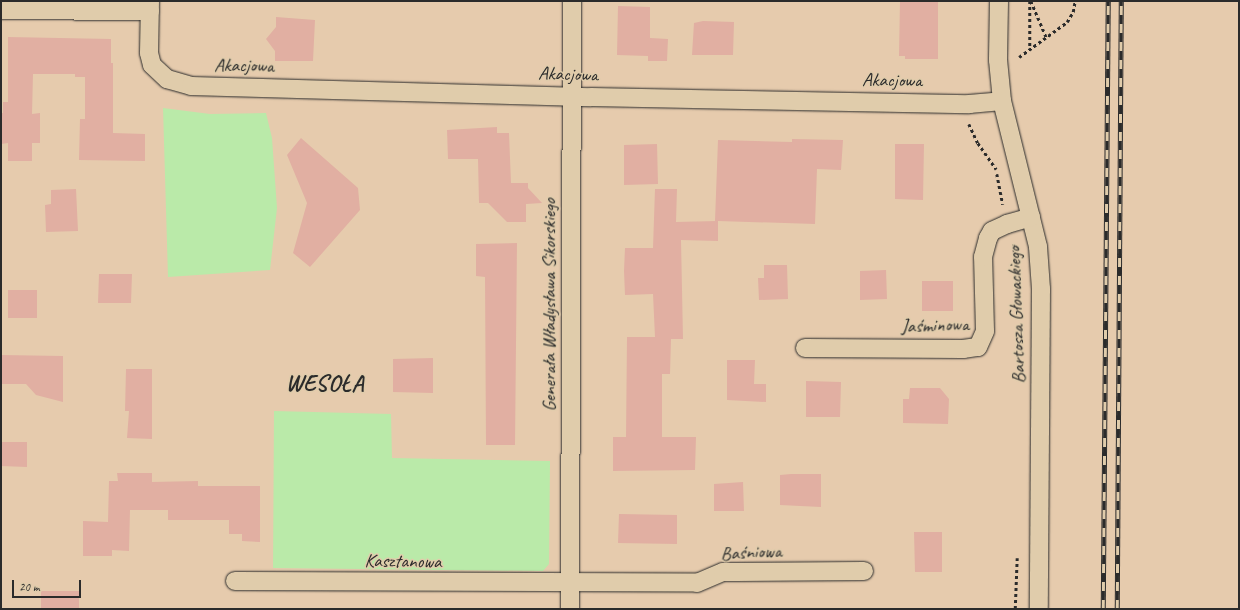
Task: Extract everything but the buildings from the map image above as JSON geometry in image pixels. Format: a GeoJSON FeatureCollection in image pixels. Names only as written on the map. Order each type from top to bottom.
{"type":"FeatureCollection","features":[{"type":"Feature","properties":{"kind":"street","name":"Generała Władysława Sikorskiego"},"geometry":{"type":"LineString","coordinates":[[570,609],[572,1]]}},
{"type":"Feature","properties":{"kind":"street","name":"Bartosza Głowackiego"},"geometry":{"type":"LineString","coordinates":[[999,1],[998,60],[1002,101],[1038,247],[1041,289],[1039,609]]}},
{"type":"Feature","properties":{"kind":"street","name":"Akacjowa"},"geometry":{"type":"LineString","coordinates":[[150,6],[149,53],[152,65],[160,75],[192,86],[969,104],[1002,101]]}},
{"type":"Feature","properties":{"kind":"street"},"geometry":{"type":"LineString","coordinates":[[1,10],[150,6]]}},
{"type":"Feature","properties":{"kind":"street","name":"Jaśminowa"},"geometry":{"type":"LineString","coordinates":[[806,348],[967,349],[978,347],[985,331],[985,250],[992,231],[1007,224],[1031,217]]}},
{"type":"Feature","properties":{"kind":"street","name":"Baśniowa"},"geometry":{"type":"LineString","coordinates":[[571,584],[697,583],[723,572],[864,571]]}},
{"type":"Feature","properties":{"kind":"street","name":"Kasztanowa"},"geometry":{"type":"LineString","coordinates":[[235,581],[571,584]]}},
{"type":"Feature","properties":{"kind":"path"},"geometry":{"type":"LineString","coordinates":[[1030,1],[1030,49]]}},
{"type":"Feature","properties":{"kind":"path"},"geometry":{"type":"LineString","coordinates":[[1030,1],[1046,37]]}},
{"type":"Feature","properties":{"kind":"path"},"geometry":{"type":"LineString","coordinates":[[998,60],[1016,59],[1067,22],[1074,12],[1075,1]]}},
{"type":"Feature","properties":{"kind":"path"},"geometry":{"type":"LineString","coordinates":[[969,104],[970,129],[995,167],[1007,224],[1014,246],[1018,302]]}},
{"type":"Feature","properties":{"kind":"path"},"geometry":{"type":"LineString","coordinates":[[1015,609],[1017,554]]}},
{"type":"Feature","properties":{"kind":"green space"},"geometry":{"type":"Polygon","coordinates":[[[163,108],[210,114],[266,113],[272,138],[277,208],[270,270],[168,277],[163,108]]]}},
{"type":"Feature","properties":{"kind":"green space"},"geometry":{"type":"Polygon","coordinates":[[[274,411],[391,414],[392,458],[550,461],[549,564],[543,571],[273,568],[274,411]]]}},
{"type":"Feature","properties":{"kind":"railway"},"geometry":{"type":"LineString","coordinates":[[1103,609],[1108,1]]}},
{"type":"Feature","properties":{"kind":"railway"},"geometry":{"type":"LineString","coordinates":[[1117,609],[1121,1]]}},
{"type":"Feature","properties":{"kind":"district","name":"WESOŁA"},"geometry":{"type":"Point","coordinates":[325,384]}}]}
